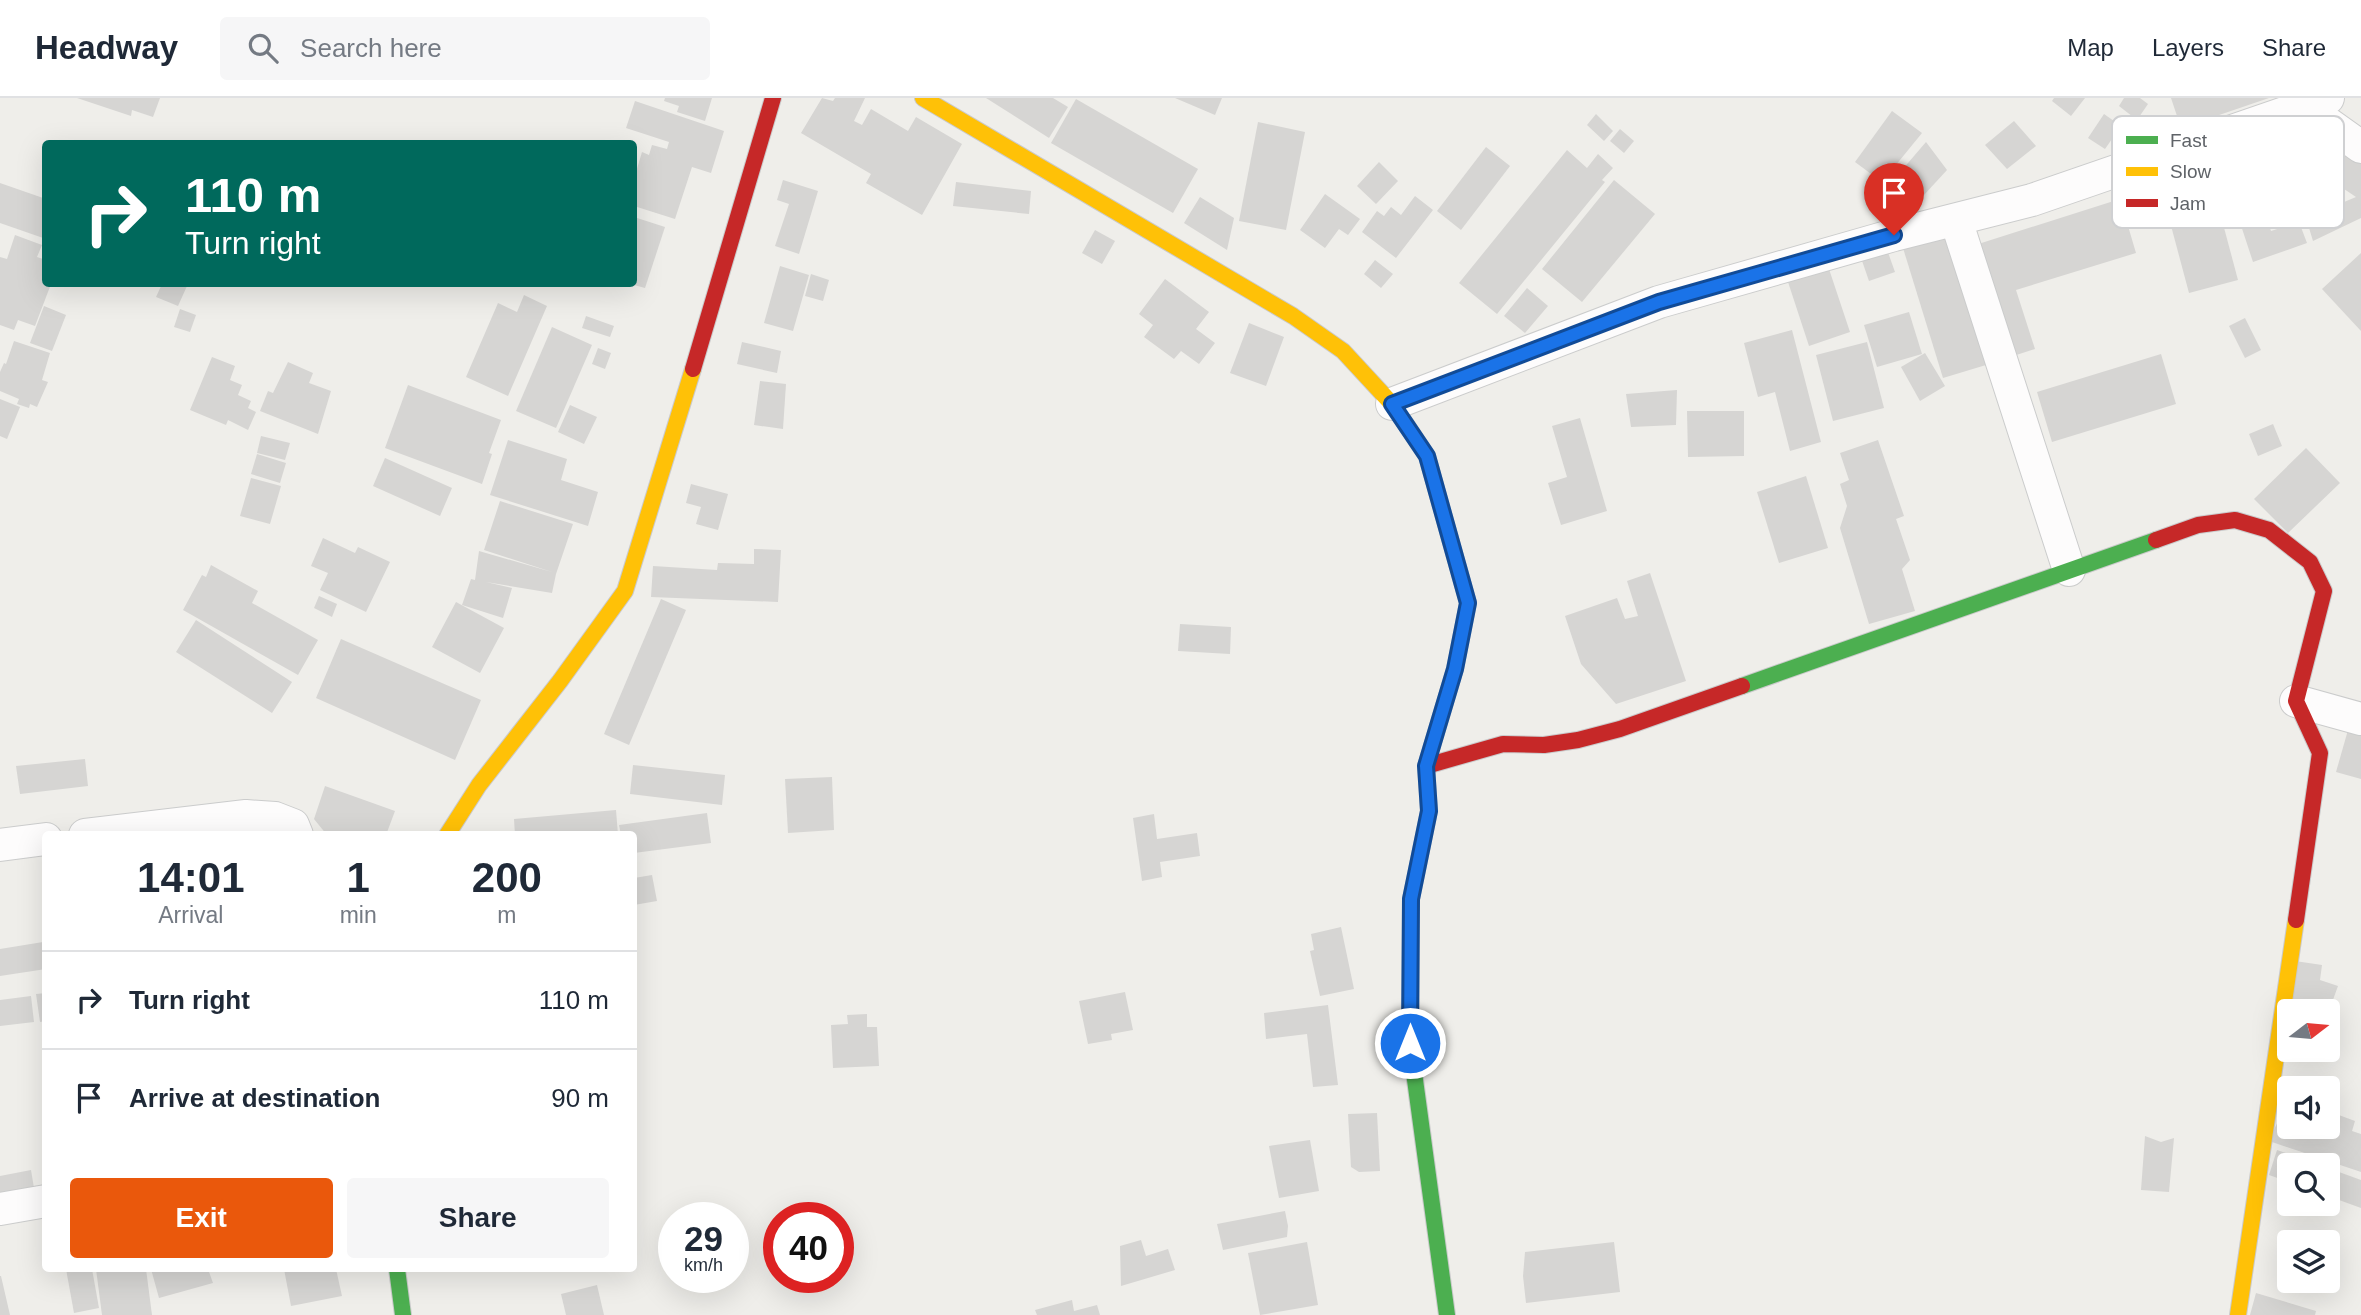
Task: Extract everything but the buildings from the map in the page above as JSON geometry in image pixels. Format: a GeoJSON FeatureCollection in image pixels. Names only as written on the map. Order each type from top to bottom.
{"type":"FeatureCollection","features":[{"type":"Feature","properties":{"kind":"street"},"geometry":{"type":"LineString","coordinates":[[450,831],[479,785],[560,681],[625,591],[773,98]]}},
{"type":"Feature","properties":{"kind":"street"},"geometry":{"type":"LineString","coordinates":[[923,98],[1293,316],[1343,351],[1392,404],[1427,456],[1468,603],[1455,669],[1426,766],[1429,811],[1411,899],[1410,1043],[1447,1315]]}},
{"type":"Feature","properties":{"kind":"street"},"geometry":{"type":"LineString","coordinates":[[2276,116],[2317,102],[2331,116]]}},
{"type":"Feature","properties":{"kind":"street"},"geometry":{"type":"LineString","coordinates":[[2344,130],[2361,147]]}},
{"type":"Feature","properties":{"kind":"street"},"geometry":{"type":"LineString","coordinates":[[1392,404],[1659,302],[2032,200],[2112,172]]}},
{"type":"Feature","properties":{"kind":"street"},"geometry":{"type":"LineString","coordinates":[[1956,220],[2069,570]]}},
{"type":"Feature","properties":{"kind":"street"},"geometry":{"type":"LineString","coordinates":[[1426,766],[1503,744],[1544,746],[1620,729],[2198,524],[2235,520],[2269,530],[2309,562],[2324,591],[2296,701],[2320,753],[2238,1315]]}},
{"type":"Feature","properties":{"kind":"street"},"geometry":{"type":"LineString","coordinates":[[2296,701],[2361,719]]}},
{"type":"Feature","properties":{"kind":"street"},"geometry":{"type":"LineString","coordinates":[[119,831],[246,816],[275,818],[293,825],[295,831]]}},
{"type":"Feature","properties":{"kind":"street"},"geometry":{"type":"LineString","coordinates":[[0,845],[42,840]]}},
{"type":"Feature","properties":{"kind":"street"},"geometry":{"type":"LineString","coordinates":[[0,1209],[42,1202]]}},
{"type":"Feature","properties":{"kind":"street"},"geometry":{"type":"LineString","coordinates":[[397,1272],[403,1315]]}},
{"type":"Feature","properties":{"kind":"traffic: fast"},"geometry":{"type":"LineString","coordinates":[[1742,686],[2156,540]]}},
{"type":"Feature","properties":{"kind":"traffic: fast"},"geometry":{"type":"LineString","coordinates":[[1432,746],[1426,766],[1429,811],[1411,899],[1410,1043],[1447,1315]]}},
{"type":"Feature","properties":{"kind":"traffic: fast"},"geometry":{"type":"LineString","coordinates":[[397,1272],[403,1315]]}},
{"type":"Feature","properties":{"kind":"traffic: slow"},"geometry":{"type":"LineString","coordinates":[[923,98],[1293,316],[1343,351],[1392,404],[1407,426]]}},
{"type":"Feature","properties":{"kind":"traffic: slow"},"geometry":{"type":"LineString","coordinates":[[450,831],[479,785],[560,681],[625,591],[693,369]]}},
{"type":"Feature","properties":{"kind":"traffic: slow"},"geometry":{"type":"LineString","coordinates":[[2238,1315],[2296,920]]}},
{"type":"Feature","properties":{"kind":"traffic: jam"},"geometry":{"type":"LineString","coordinates":[[693,369],[773,98]]}},
{"type":"Feature","properties":{"kind":"traffic: jam"},"geometry":{"type":"LineString","coordinates":[[1407,426],[1427,456],[1468,603],[1455,669],[1432,746]]}},
{"type":"Feature","properties":{"kind":"traffic: jam"},"geometry":{"type":"LineString","coordinates":[[2156,540],[2198,525],[2235,520],[2269,530],[2310,562],[2324,591],[2296,701],[2320,753],[2296,920]]}},
{"type":"Feature","properties":{"kind":"traffic: jam"},"geometry":{"type":"LineString","coordinates":[[1426,766],[1503,744],[1544,745],[1578,740],[1620,729],[1742,686]]}},
{"type":"Feature","properties":{"kind":"route"},"geometry":{"type":"LineString","coordinates":[[1410,1043],[1411,899],[1429,811],[1426,766],[1455,669],[1468,603],[1427,456],[1392,404],[1659,302],[1894,235]]}}]}
